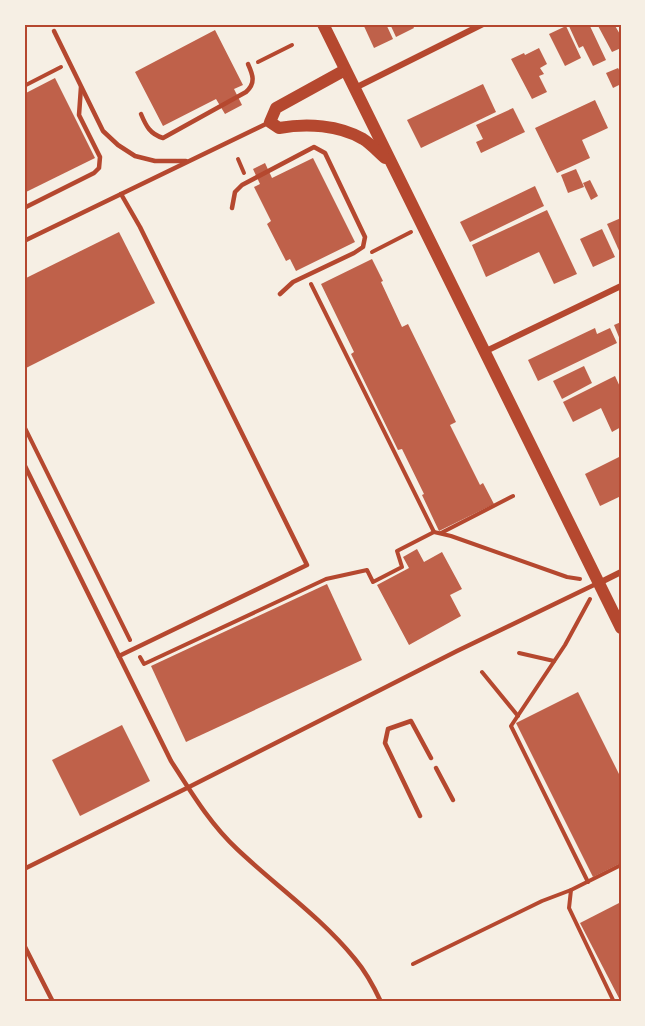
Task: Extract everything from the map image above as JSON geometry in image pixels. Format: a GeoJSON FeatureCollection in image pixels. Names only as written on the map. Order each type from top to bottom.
{"type":"FeatureCollection","features":[{"type":"Feature","properties":{"kind":"main road"},"geometry":{"type":"LineString","coordinates":[[323,24],[621,628]]}},
{"type":"Feature","properties":{"kind":"main road"},"geometry":{"type":"LineString","coordinates":[[345,70],[276,108],[270,122],[279,128],[296,125],[341,129],[365,140],[391,163]]}},
{"type":"Feature","properties":{"kind":"street"},"geometry":{"type":"LineString","coordinates":[[354,88],[483,24]]}},
{"type":"Feature","properties":{"kind":"street"},"geometry":{"type":"LineString","coordinates":[[484,352],[621,286]]}},
{"type":"Feature","properties":{"kind":"street"},"geometry":{"type":"LineString","coordinates":[[598,583],[621,572]]}},
{"type":"Feature","properties":{"kind":"lane"},"geometry":{"type":"LineString","coordinates":[[54,32],[103,131],[118,146],[135,156],[154,161],[189,161]]}},
{"type":"Feature","properties":{"kind":"lane"},"geometry":{"type":"LineString","coordinates":[[141,114],[150,131],[163,138],[250,89],[253,75],[248,64]]}},
{"type":"Feature","properties":{"kind":"lane"},"geometry":{"type":"LineString","coordinates":[[24,208],[94,173],[99,168],[100,157],[79,115],[81,86]]}},
{"type":"Feature","properties":{"kind":"lane"},"geometry":{"type":"LineString","coordinates":[[24,241],[270,122]]}},
{"type":"Feature","properties":{"kind":"lane"},"geometry":{"type":"LineString","coordinates":[[232,208],[235,192],[242,185],[314,147],[325,153],[365,237],[363,247],[293,282],[280,294]]}},
{"type":"Feature","properties":{"kind":"lane"},"geometry":{"type":"LineString","coordinates":[[119,656],[307,565],[140,227],[121,194]]}},
{"type":"Feature","properties":{"kind":"lane"},"geometry":{"type":"LineString","coordinates":[[24,464],[171,761],[187,788],[213,823],[235,847],[302,904],[356,959],[381,1002]]}},
{"type":"Feature","properties":{"kind":"lane"},"geometry":{"type":"LineString","coordinates":[[24,869],[457,651],[598,583]]}},
{"type":"Feature","properties":{"kind":"lane"},"geometry":{"type":"LineString","coordinates":[[420,816],[385,743],[388,729],[411,721],[431,758]]}},
{"type":"Feature","properties":{"kind":"lane"},"geometry":{"type":"LineString","coordinates":[[436,768],[453,800]]}},
{"type":"Feature","properties":{"kind":"lane"},"geometry":{"type":"LineString","coordinates":[[24,945],[53,1002]]}},
{"type":"Feature","properties":{"kind":"path"},"geometry":{"type":"LineString","coordinates":[[248,64],[258,62],[292,45]]}},
{"type":"Feature","properties":{"kind":"path"},"geometry":{"type":"LineString","coordinates":[[24,86],[69,62]]}},
{"type":"Feature","properties":{"kind":"path"},"geometry":{"type":"LineString","coordinates":[[372,252],[422,227]]}},
{"type":"Feature","properties":{"kind":"path"},"geometry":{"type":"LineString","coordinates":[[310,282],[434,532]]}},
{"type":"Feature","properties":{"kind":"path"},"geometry":{"type":"LineString","coordinates":[[24,426],[144,664],[326,579],[367,570],[373,582],[402,567],[397,551],[434,532],[567,577],[598,583],[565,645],[511,726],[588,882]]}},
{"type":"Feature","properties":{"kind":"path"},"geometry":{"type":"LineString","coordinates":[[441,533],[513,496]]}},
{"type":"Feature","properties":{"kind":"path"},"geometry":{"type":"LineString","coordinates":[[519,653],[554,661]]}},
{"type":"Feature","properties":{"kind":"path"},"geometry":{"type":"LineString","coordinates":[[482,672],[518,716]]}},
{"type":"Feature","properties":{"kind":"path"},"geometry":{"type":"LineString","coordinates":[[413,964],[621,865]]}},
{"type":"Feature","properties":{"kind":"path"},"geometry":{"type":"LineString","coordinates":[[571,890],[569,908],[614,1002]]}},
{"type":"Feature","properties":{"kind":"building"},"geometry":{"type":"Polygon","coordinates":[[[363,24],[386,24],[393,39],[374,48],[363,24]]]}},
{"type":"Feature","properties":{"kind":"building"},"geometry":{"type":"Polygon","coordinates":[[[390,24],[412,24],[414,28],[396,37],[390,24]]]}},
{"type":"Feature","properties":{"kind":"building"},"geometry":{"type":"Polygon","coordinates":[[[568,24],[589,24],[606,60],[593,66],[583,46],[579,48],[568,24]]]}},
{"type":"Feature","properties":{"kind":"building"},"geometry":{"type":"Polygon","coordinates":[[[597,24],[614,24],[621,36],[619,43],[621,48],[612,52],[597,24]]]}},
{"type":"Feature","properties":{"kind":"building"},"geometry":{"type":"Polygon","coordinates":[[[566,26],[581,58],[565,66],[549,34],[566,26]]]}},
{"type":"Feature","properties":{"kind":"building"},"geometry":{"type":"Polygon","coordinates":[[[215,30],[243,85],[234,89],[242,105],[225,114],[216,99],[163,126],[135,72],[215,30]]]}},
{"type":"Feature","properties":{"kind":"building"},"geometry":{"type":"Polygon","coordinates":[[[539,48],[547,64],[540,68],[544,74],[539,76],[547,92],[532,99],[511,59],[539,48]]]}},
{"type":"Feature","properties":{"kind":"building"},"geometry":{"type":"Polygon","coordinates":[[[618,68],[621,73],[621,84],[613,88],[606,73],[618,68]]]}},
{"type":"Feature","properties":{"kind":"building"},"geometry":{"type":"Polygon","coordinates":[[[55,78],[95,158],[24,193],[24,94],[55,78]]]}},
{"type":"Feature","properties":{"kind":"building"},"geometry":{"type":"Polygon","coordinates":[[[483,84],[496,112],[421,148],[407,120],[483,84]]]}},
{"type":"Feature","properties":{"kind":"building"},"geometry":{"type":"Polygon","coordinates":[[[595,100],[608,128],[582,140],[590,158],[557,173],[535,128],[595,100]]]}},
{"type":"Feature","properties":{"kind":"building"},"geometry":{"type":"Polygon","coordinates":[[[513,108],[525,132],[481,153],[476,142],[483,139],[476,125],[513,108]]]}},
{"type":"Feature","properties":{"kind":"building"},"geometry":{"type":"Polygon","coordinates":[[[313,158],[355,242],[296,271],[290,259],[286,261],[267,224],[271,221],[254,187],[260,184],[253,169],[265,163],[272,178],[313,158]]]}},
{"type":"Feature","properties":{"kind":"building"},"geometry":{"type":"Polygon","coordinates":[[[576,169],[584,187],[568,193],[561,175],[576,169]]]}},
{"type":"Feature","properties":{"kind":"building"},"geometry":{"type":"Polygon","coordinates":[[[590,180],[598,196],[591,200],[583,183],[590,180]]]}},
{"type":"Feature","properties":{"kind":"building"},"geometry":{"type":"Polygon","coordinates":[[[535,186],[544,206],[470,242],[460,222],[535,186]]]}},
{"type":"Feature","properties":{"kind":"building"},"geometry":{"type":"Polygon","coordinates":[[[547,210],[577,274],[554,284],[539,252],[486,277],[472,245],[547,210]]]}},
{"type":"Feature","properties":{"kind":"building"},"geometry":{"type":"Polygon","coordinates":[[[621,218],[621,255],[607,224],[621,218]]]}},
{"type":"Feature","properties":{"kind":"building"},"geometry":{"type":"Polygon","coordinates":[[[602,229],[615,257],[593,267],[580,239],[602,229]]]}},
{"type":"Feature","properties":{"kind":"building"},"geometry":{"type":"Polygon","coordinates":[[[119,232],[155,303],[24,369],[24,279],[119,232]]]}},
{"type":"Feature","properties":{"kind":"building"},"geometry":{"type":"Polygon","coordinates":[[[372,259],[402,327],[408,324],[456,422],[450,425],[480,485],[483,483],[494,504],[439,531],[402,449],[398,450],[351,354],[354,352],[321,284],[372,259]]]}},
{"type":"Feature","properties":{"kind":"building"},"geometry":{"type":"Polygon","coordinates":[[[621,322],[621,342],[614,325],[621,322]]]}},
{"type":"Feature","properties":{"kind":"building"},"geometry":{"type":"Polygon","coordinates":[[[595,328],[597,334],[610,328],[617,343],[538,381],[528,360],[595,328]]]}},
{"type":"Feature","properties":{"kind":"building"},"geometry":{"type":"Polygon","coordinates":[[[584,366],[592,383],[562,399],[553,381],[584,366]]]}},
{"type":"Feature","properties":{"kind":"building"},"geometry":{"type":"Polygon","coordinates":[[[615,376],[621,389],[621,427],[612,432],[601,408],[573,422],[563,402],[615,376]]]}},
{"type":"Feature","properties":{"kind":"building"},"geometry":{"type":"Polygon","coordinates":[[[621,456],[621,496],[600,506],[585,474],[621,456]]]}},
{"type":"Feature","properties":{"kind":"building"},"geometry":{"type":"Polygon","coordinates":[[[417,549],[424,562],[442,552],[462,589],[450,595],[461,616],[409,645],[377,585],[409,568],[403,557],[417,549]]]}},
{"type":"Feature","properties":{"kind":"building"},"geometry":{"type":"Polygon","coordinates":[[[327,584],[362,660],[186,742],[151,666],[327,584]]]}},
{"type":"Feature","properties":{"kind":"building"},"geometry":{"type":"Polygon","coordinates":[[[578,692],[621,778],[621,863],[593,877],[516,723],[578,692]]]}},
{"type":"Feature","properties":{"kind":"building"},"geometry":{"type":"Polygon","coordinates":[[[122,725],[150,781],[80,816],[52,760],[122,725]]]}},
{"type":"Feature","properties":{"kind":"building"},"geometry":{"type":"Polygon","coordinates":[[[621,902],[621,1002],[580,923],[621,902]]]}}]}
